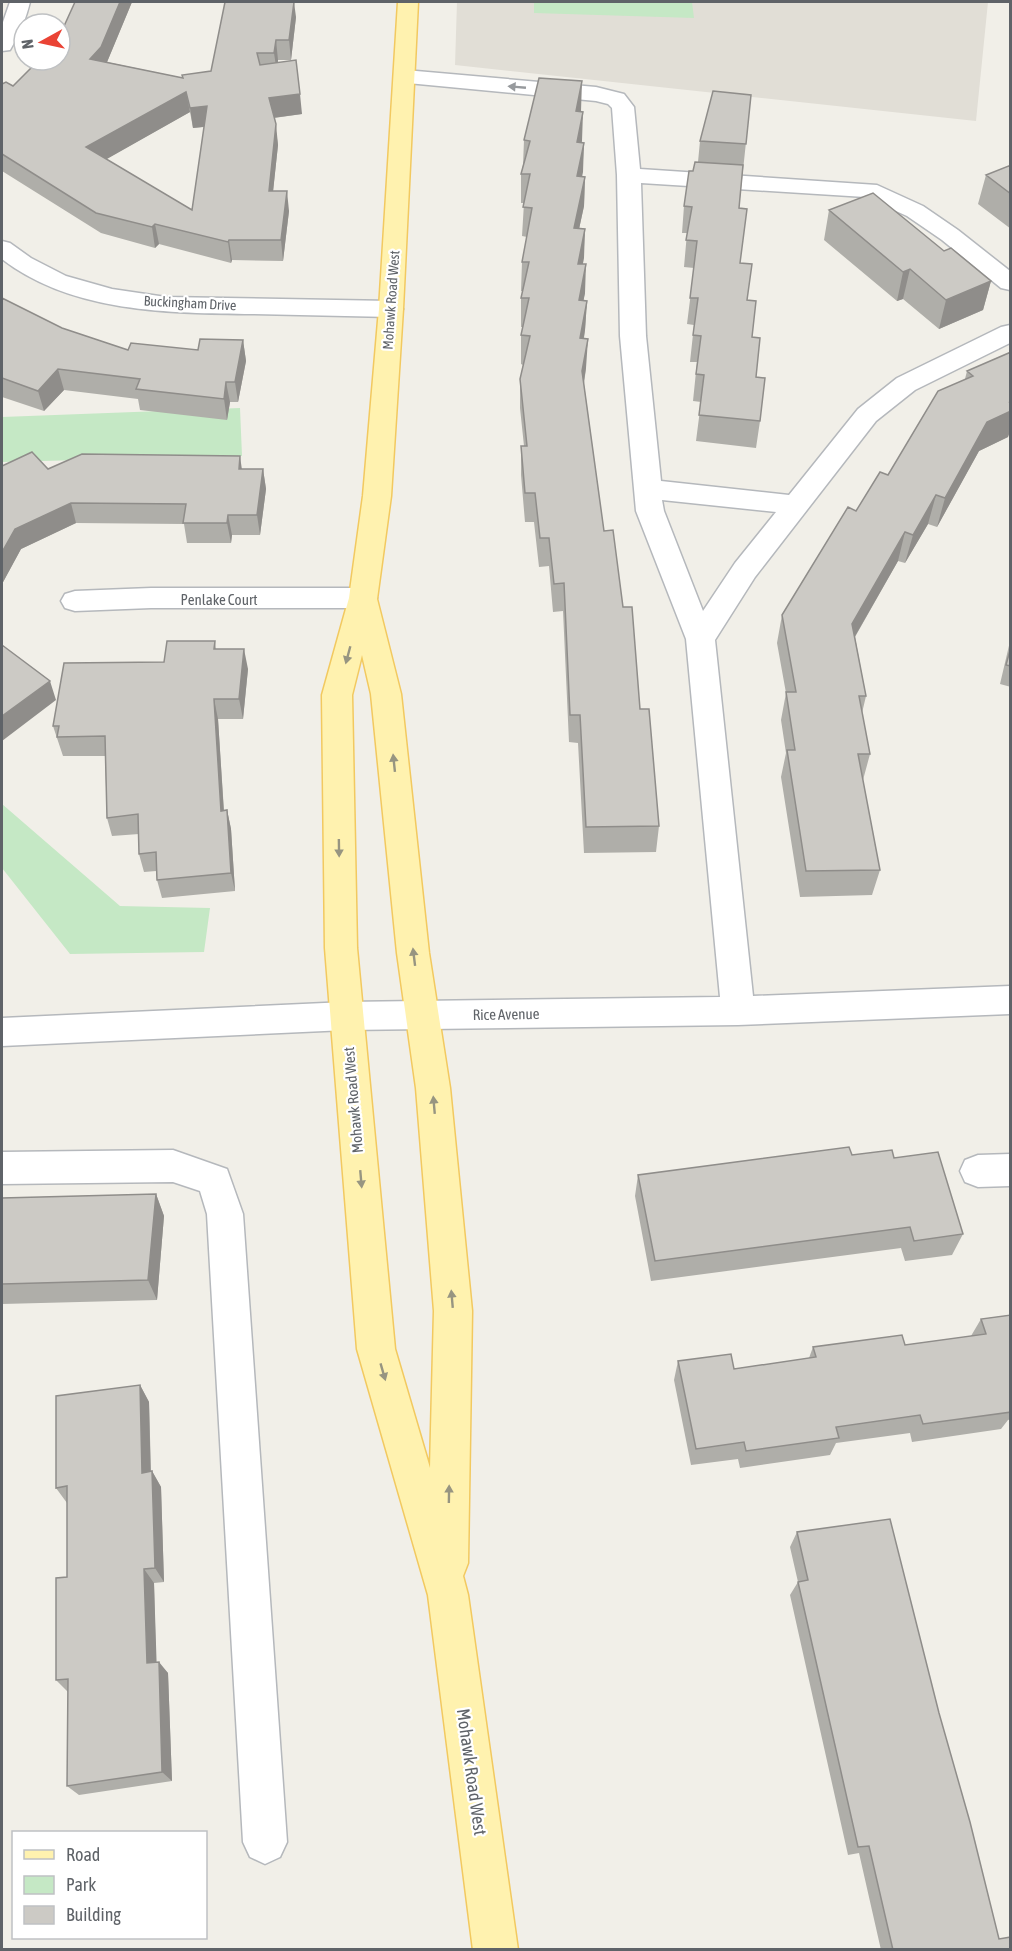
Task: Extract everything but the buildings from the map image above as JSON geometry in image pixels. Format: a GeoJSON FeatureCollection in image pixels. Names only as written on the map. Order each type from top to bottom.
{"type":"FeatureCollection","features":[{"type":"Feature","properties":{"kind":"main road","name":"Mohawk Road West"},"geometry":{"type":"LineString","coordinates":[[408,2],[391,309],[376,496],[363,598],[337,695],[339,887],[346,1016],[376,1349],[448,1594]]}},
{"type":"Feature","properties":{"kind":"main road","name":"Mohawk Road West"},"geometry":{"type":"LineString","coordinates":[[363,598],[386,694],[413,953],[433,1088],[453,1311],[448,1594],[496,1950]]}},
{"type":"Feature","properties":{"kind":"street"},"geometry":{"type":"LineString","coordinates":[[2,45],[16,17],[20,2]]}},
{"type":"Feature","properties":{"kind":"street"},"geometry":{"type":"LineString","coordinates":[[405,77],[596,94],[616,99],[623,107],[628,174],[633,336],[647,489],[650,511],[700,639],[738,1011]]}},
{"type":"Feature","properties":{"kind":"street"},"geometry":{"type":"LineString","coordinates":[[628,174],[868,190],[915,211],[1011,283]]}},
{"type":"Feature","properties":{"kind":"street","name":"Buckingham Drive"},"geometry":{"type":"LineString","coordinates":[[2,248],[22,263],[57,281],[111,296],[166,305],[391,309]]}},
{"type":"Feature","properties":{"kind":"street"},"geometry":{"type":"LineString","coordinates":[[700,639],[745,570],[867,415],[906,384],[1011,333]]}},
{"type":"Feature","properties":{"kind":"street"},"geometry":{"type":"LineString","coordinates":[[647,489],[798,505]]}},
{"type":"Feature","properties":{"kind":"street","name":"Penlake Court"},"geometry":{"type":"LineString","coordinates":[[75,601],[151,598],[363,598]]}},
{"type":"Feature","properties":{"kind":"street","name":"Rice Avenue"},"geometry":{"type":"LineString","coordinates":[[2,1032],[346,1016],[738,1011],[1011,1000]]}},
{"type":"Feature","properties":{"kind":"street"},"geometry":{"type":"LineString","coordinates":[[2,1168],[173,1166],[214,1180],[225,1214],[265,1842]]}},
{"type":"Feature","properties":{"kind":"shaded area"},"geometry":{"type":"Polygon","coordinates":[[[457,2],[988,2],[976,121],[455,65],[457,2]]]}},
{"type":"Feature","properties":{"kind":"green space"},"geometry":{"type":"Polygon","coordinates":[[[534,2],[692,2],[694,18],[534,13],[534,2]]]}},
{"type":"Feature","properties":{"kind":"green space"},"geometry":{"type":"Polygon","coordinates":[[[240,408],[242,456],[2,462],[2,417],[240,408]]]}},
{"type":"Feature","properties":{"kind":"green space"},"geometry":{"type":"Polygon","coordinates":[[[2,804],[120,906],[210,908],[204,952],[70,954],[2,868],[2,804]]]}}]}
